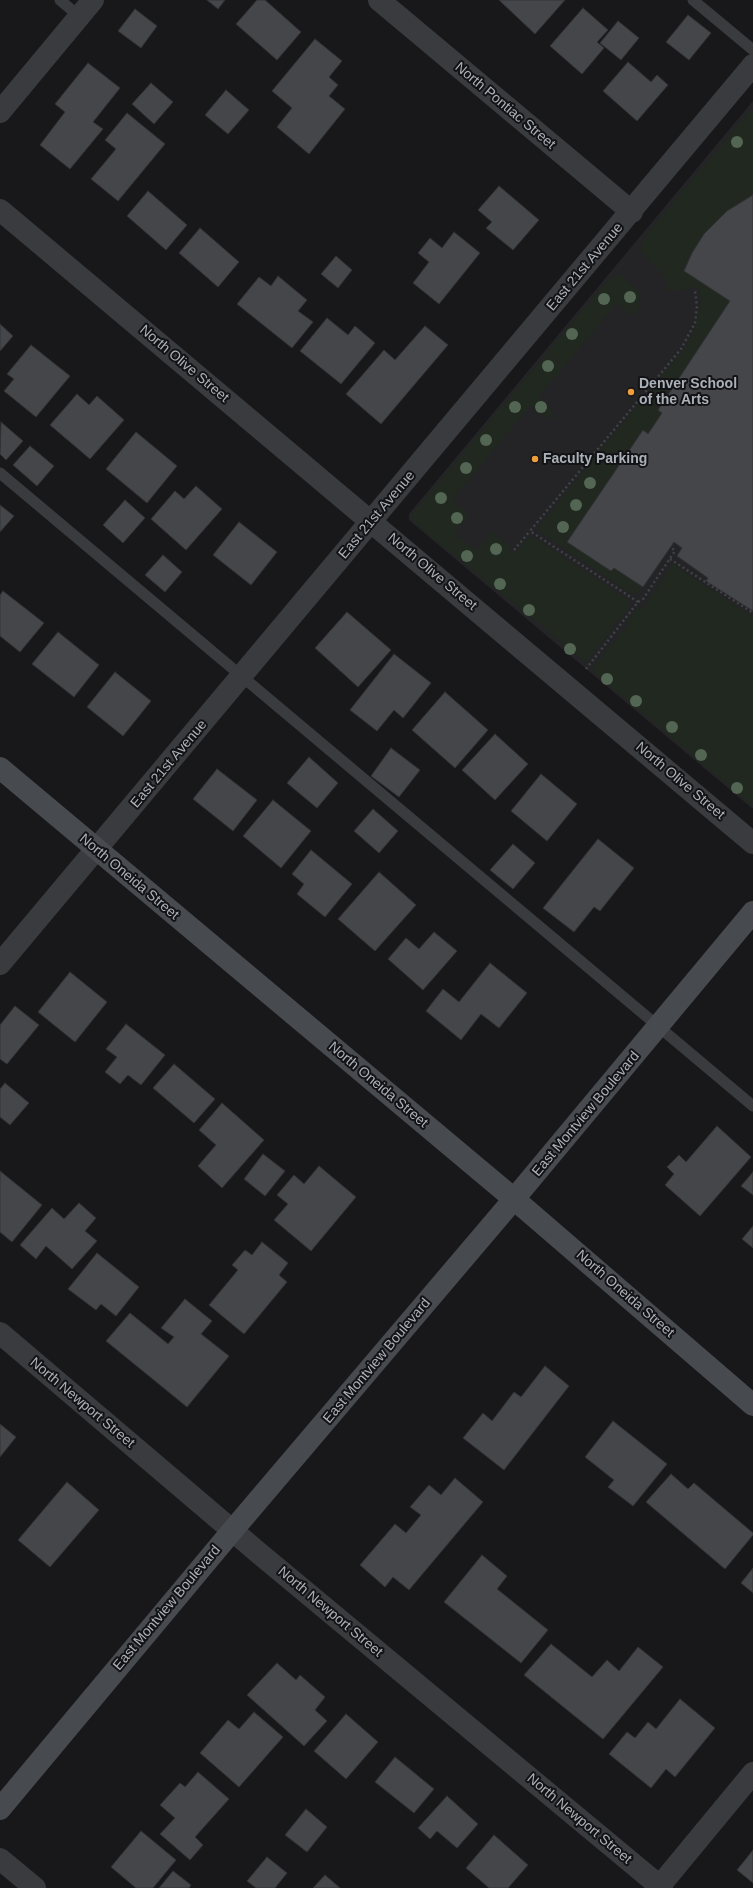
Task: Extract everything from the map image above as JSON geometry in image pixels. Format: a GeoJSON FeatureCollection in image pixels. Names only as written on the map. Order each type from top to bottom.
{"type":"FeatureCollection","features":[{"type":"Feature","properties":{"kind":"main road","name":"North Oneida Street"},"geometry":{"type":"LineString","coordinates":[[0,768],[514,1199],[753,1405]]}},
{"type":"Feature","properties":{"kind":"main road","name":"East Montview Boulevard"},"geometry":{"type":"LineString","coordinates":[[0,1809],[232,1531],[514,1199],[753,912]]}},
{"type":"Feature","properties":{"kind":"street"},"geometry":{"type":"LineString","coordinates":[[0,112],[94,0]]}},
{"type":"Feature","properties":{"kind":"street","name":"North Pontiac Street"},"geometry":{"type":"LineString","coordinates":[[379,0],[632,212]]}},
{"type":"Feature","properties":{"kind":"street","name":"East 21st Avenue"},"geometry":{"type":"LineString","coordinates":[[0,964],[632,212],[753,65]]}},
{"type":"Feature","properties":{"kind":"street","name":"North Olive Street"},"geometry":{"type":"LineString","coordinates":[[0,210],[372,521],[753,843]]}},
{"type":"Feature","properties":{"kind":"street","name":"North Newport Street"},"geometry":{"type":"LineString","coordinates":[[0,1333],[232,1531],[660,1887]]}},
{"type":"Feature","properties":{"kind":"street"},"geometry":{"type":"LineString","coordinates":[[660,1887],[753,1773]]}},
{"type":"Feature","properties":{"kind":"street"},"geometry":{"type":"LineString","coordinates":[[0,1859],[35,1888]]}},
{"type":"Feature","properties":{"kind":"lane"},"geometry":{"type":"LineString","coordinates":[[60,0],[80,17]]}},
{"type":"Feature","properties":{"kind":"lane"},"geometry":{"type":"LineString","coordinates":[[693,0],[753,50]]}},
{"type":"Feature","properties":{"kind":"lane"},"geometry":{"type":"LineString","coordinates":[[0,473],[753,1106]]}},
{"type":"Feature","properties":{"kind":"path"},"geometry":{"type":"LineString","coordinates":[[514,550],[681,349],[695,322],[697,306],[695,291]]}},
{"type":"Feature","properties":{"kind":"path"},"geometry":{"type":"LineString","coordinates":[[530,531],[638,602]]}},
{"type":"Feature","properties":{"kind":"path"},"geometry":{"type":"LineString","coordinates":[[586,670],[638,602],[643,600],[676,551],[671,547]]}},
{"type":"Feature","properties":{"kind":"path"},"geometry":{"type":"LineString","coordinates":[[670,559],[753,613]]}},
{"type":"Feature","properties":{"kind":"shaded area","name":"Denver School of the Arts"},"geometry":{"type":"Polygon","coordinates":[[[753,101],[753,809],[409,520],[409,514],[753,101]]]}},
{"type":"Feature","properties":{"kind":"shaded area"},"geometry":{"type":"Polygon","coordinates":[[[753,107],[753,195],[727,211],[715,222],[704,234],[692,253],[730,301],[658,409],[662,413],[648,434],[643,430],[567,542],[611,571],[614,568],[641,586],[641,590],[633,595],[540,532],[538,527],[685,347],[694,331],[701,302],[699,288],[668,291],[668,285],[664,276],[640,250],[647,234],[753,107]]]}},
{"type":"Feature","properties":{"kind":"shaded area"},"geometry":{"type":"Polygon","coordinates":[[[620,274],[638,291],[640,307],[637,314],[633,316],[617,303],[538,398],[554,411],[552,416],[548,419],[531,405],[452,500],[469,514],[454,532],[476,551],[492,532],[511,548],[509,550],[514,554],[527,539],[535,538],[628,600],[630,606],[621,619],[619,618],[613,626],[614,627],[586,662],[413,522],[412,516],[608,280],[620,274]]]}},
{"type":"Feature","properties":{"kind":"shaded area"},"geometry":{"type":"Polygon","coordinates":[[[673,564],[753,617],[753,806],[591,670],[628,625],[626,623],[637,608],[642,610],[673,564]]]}},
{"type":"Feature","properties":{"kind":"building"},"geometry":{"type":"Polygon","coordinates":[[[207,0],[225,0],[218,9],[207,0]]]}},
{"type":"Feature","properties":{"kind":"building"},"geometry":{"type":"Polygon","coordinates":[[[257,0],[265,0],[301,32],[277,60],[236,24],[257,0]]]}},
{"type":"Feature","properties":{"kind":"building"},"geometry":{"type":"Polygon","coordinates":[[[499,0],[565,0],[535,34],[499,0]]]}},
{"type":"Feature","properties":{"kind":"building"},"geometry":{"type":"Polygon","coordinates":[[[583,8],[608,30],[597,42],[604,48],[582,74],[550,46],[583,8]]]}},
{"type":"Feature","properties":{"kind":"building"},"geometry":{"type":"Polygon","coordinates":[[[135,9],[157,26],[141,48],[118,31],[135,9]]]}},
{"type":"Feature","properties":{"kind":"building"},"geometry":{"type":"Polygon","coordinates":[[[688,15],[711,33],[689,60],[666,42],[688,15]]]}},
{"type":"Feature","properties":{"kind":"building"},"geometry":{"type":"Polygon","coordinates":[[[618,21],[639,38],[621,60],[600,43],[618,21]]]}},
{"type":"Feature","properties":{"kind":"building"},"geometry":{"type":"Polygon","coordinates":[[[315,39],[342,61],[329,77],[338,85],[329,96],[345,109],[309,154],[277,127],[292,108],[272,91],[315,39]]]}},
{"type":"Feature","properties":{"kind":"building"},"geometry":{"type":"Polygon","coordinates":[[[628,62],[651,82],[657,75],[668,85],[637,121],[603,91],[628,62]]]}},
{"type":"Feature","properties":{"kind":"building"},"geometry":{"type":"Polygon","coordinates":[[[88,63],[120,88],[93,122],[103,129],[70,169],[40,145],[65,112],[55,104],[88,63]]]}},
{"type":"Feature","properties":{"kind":"building"},"geometry":{"type":"Polygon","coordinates":[[[151,83],[173,102],[154,124],[132,104],[151,83]]]}},
{"type":"Feature","properties":{"kind":"building"},"geometry":{"type":"Polygon","coordinates":[[[226,90],[249,110],[228,134],[205,115],[226,90]]]}},
{"type":"Feature","properties":{"kind":"building"},"geometry":{"type":"Polygon","coordinates":[[[127,113],[165,144],[118,201],[91,179],[116,149],[105,140],[127,113]]]}},
{"type":"Feature","properties":{"kind":"building"},"geometry":{"type":"Polygon","coordinates":[[[499,186],[539,220],[513,250],[486,228],[492,222],[478,210],[499,186]]]}},
{"type":"Feature","properties":{"kind":"building"},"geometry":{"type":"Polygon","coordinates":[[[148,191],[187,225],[166,250],[127,216],[148,191]]]}},
{"type":"Feature","properties":{"kind":"building"},"geometry":{"type":"Polygon","coordinates":[[[753,195],[753,611],[706,581],[708,578],[677,556],[682,548],[674,542],[643,587],[614,568],[611,571],[567,542],[643,430],[648,434],[662,413],[658,410],[730,301],[684,271],[692,253],[704,234],[727,211],[753,195]]]}},
{"type":"Feature","properties":{"kind":"building"},"geometry":{"type":"Polygon","coordinates":[[[200,228],[239,262],[218,287],[179,253],[200,228]]]}},
{"type":"Feature","properties":{"kind":"building"},"geometry":{"type":"Polygon","coordinates":[[[454,232],[480,253],[439,304],[413,283],[429,262],[418,253],[430,238],[442,248],[454,232]]]}},
{"type":"Feature","properties":{"kind":"building"},"geometry":{"type":"Polygon","coordinates":[[[336,256],[352,270],[338,288],[321,274],[336,256]]]}},
{"type":"Feature","properties":{"kind":"building"},"geometry":{"type":"Polygon","coordinates":[[[278,276],[307,300],[298,311],[313,322],[292,348],[237,304],[259,277],[271,286],[278,276]]]}},
{"type":"Feature","properties":{"kind":"building"},"geometry":{"type":"Polygon","coordinates":[[[327,318],[348,335],[355,326],[375,343],[341,384],[300,351],[327,318]]]}},
{"type":"Feature","properties":{"kind":"building"},"geometry":{"type":"Polygon","coordinates":[[[0,324],[13,336],[0,351],[0,324]]]}},
{"type":"Feature","properties":{"kind":"building"},"geometry":{"type":"Polygon","coordinates":[[[425,326],[448,345],[381,424],[346,394],[384,350],[395,360],[425,326]]]}},
{"type":"Feature","properties":{"kind":"building"},"geometry":{"type":"Polygon","coordinates":[[[31,345],[70,376],[36,417],[4,391],[14,379],[7,374],[31,345]]]}},
{"type":"Feature","properties":{"kind":"building"},"geometry":{"type":"Polygon","coordinates":[[[77,394],[89,405],[97,396],[124,420],[90,459],[50,425],[77,394]]]}},
{"type":"Feature","properties":{"kind":"building"},"geometry":{"type":"Polygon","coordinates":[[[1,422],[23,441],[6,460],[0,454],[1,422]]]}},
{"type":"Feature","properties":{"kind":"building"},"geometry":{"type":"Polygon","coordinates":[[[136,432],[177,466],[147,503],[106,469],[136,432]]]}},
{"type":"Feature","properties":{"kind":"building"},"geometry":{"type":"Polygon","coordinates":[[[30,446],[54,466],[37,486],[13,465],[30,446]]]}},
{"type":"Feature","properties":{"kind":"building"},"geometry":{"type":"Polygon","coordinates":[[[196,486],[222,509],[186,550],[151,519],[175,491],[184,499],[196,486]]]}},
{"type":"Feature","properties":{"kind":"building"},"geometry":{"type":"Polygon","coordinates":[[[125,500],[145,518],[123,543],[103,525],[125,500]]]}},
{"type":"Feature","properties":{"kind":"building"},"geometry":{"type":"Polygon","coordinates":[[[0,505],[14,516],[0,532],[0,505]]]}},
{"type":"Feature","properties":{"kind":"building"},"geometry":{"type":"Polygon","coordinates":[[[239,522],[277,552],[251,585],[213,555],[239,522]]]}},
{"type":"Feature","properties":{"kind":"building"},"geometry":{"type":"Polygon","coordinates":[[[163,555],[182,572],[165,592],[145,575],[163,555]]]}},
{"type":"Feature","properties":{"kind":"building"},"geometry":{"type":"Polygon","coordinates":[[[3,591],[44,623],[20,652],[0,636],[0,595],[3,591]]]}},
{"type":"Feature","properties":{"kind":"building"},"geometry":{"type":"Polygon","coordinates":[[[347,612],[391,650],[358,687],[315,648],[347,612]]]}},
{"type":"Feature","properties":{"kind":"building"},"geometry":{"type":"Polygon","coordinates":[[[58,632],[99,665],[74,697],[32,664],[58,632]]]}},
{"type":"Feature","properties":{"kind":"building"},"geometry":{"type":"Polygon","coordinates":[[[394,654],[431,683],[403,718],[394,710],[377,731],[350,710],[394,654]]]}},
{"type":"Feature","properties":{"kind":"building"},"geometry":{"type":"Polygon","coordinates":[[[115,672],[151,701],[123,736],[87,707],[115,672]]]}},
{"type":"Feature","properties":{"kind":"building"},"geometry":{"type":"Polygon","coordinates":[[[445,692],[488,730],[455,768],[412,730],[445,692]]]}},
{"type":"Feature","properties":{"kind":"building"},"geometry":{"type":"Polygon","coordinates":[[[495,734],[528,764],[495,800],[462,770],[495,734]]]}},
{"type":"Feature","properties":{"kind":"building"},"geometry":{"type":"Polygon","coordinates":[[[391,748],[420,770],[399,797],[371,776],[391,748]]]}},
{"type":"Feature","properties":{"kind":"building"},"geometry":{"type":"Polygon","coordinates":[[[309,757],[338,783],[317,808],[287,783],[309,757]]]}},
{"type":"Feature","properties":{"kind":"building"},"geometry":{"type":"Polygon","coordinates":[[[217,769],[257,800],[233,831],[193,799],[217,769]]]}},
{"type":"Feature","properties":{"kind":"building"},"geometry":{"type":"Polygon","coordinates":[[[541,774],[577,804],[547,841],[511,811],[541,774]]]}},
{"type":"Feature","properties":{"kind":"building"},"geometry":{"type":"Polygon","coordinates":[[[273,800],[311,831],[281,868],[243,836],[273,800]]]}},
{"type":"Feature","properties":{"kind":"building"},"geometry":{"type":"Polygon","coordinates":[[[373,809],[398,831],[379,853],[354,831],[373,809]]]}},
{"type":"Feature","properties":{"kind":"building"},"geometry":{"type":"Polygon","coordinates":[[[598,839],[634,868],[600,911],[594,907],[574,932],[543,908],[598,839]]]}},
{"type":"Feature","properties":{"kind":"building"},"geometry":{"type":"Polygon","coordinates":[[[513,844],[535,863],[513,889],[490,870],[513,844]]]}},
{"type":"Feature","properties":{"kind":"building"},"geometry":{"type":"Polygon","coordinates":[[[311,850],[352,884],[325,917],[297,894],[304,884],[292,874],[311,850]]]}},
{"type":"Feature","properties":{"kind":"building"},"geometry":{"type":"Polygon","coordinates":[[[379,872],[416,905],[375,951],[338,919],[379,872]]]}},
{"type":"Feature","properties":{"kind":"building"},"geometry":{"type":"Polygon","coordinates":[[[434,932],[457,951],[423,990],[388,959],[406,938],[419,949],[434,932]]]}},
{"type":"Feature","properties":{"kind":"building"},"geometry":{"type":"Polygon","coordinates":[[[490,963],[527,993],[499,1028],[481,1014],[461,1040],[426,1011],[443,989],[459,1002],[490,963]]]}},
{"type":"Feature","properties":{"kind":"building"},"geometry":{"type":"Polygon","coordinates":[[[70,972],[107,1002],[75,1042],[38,1012],[70,972]]]}},
{"type":"Feature","properties":{"kind":"building"},"geometry":{"type":"Polygon","coordinates":[[[15,1006],[39,1025],[7,1064],[0,1059],[0,1025],[15,1006]]]}},
{"type":"Feature","properties":{"kind":"building"},"geometry":{"type":"Polygon","coordinates":[[[126,1024],[165,1055],[141,1085],[128,1075],[120,1084],[105,1072],[117,1057],[106,1049],[126,1024]]]}},
{"type":"Feature","properties":{"kind":"building"},"geometry":{"type":"Polygon","coordinates":[[[174,1064],[215,1099],[194,1123],[153,1088],[174,1064]]]}},
{"type":"Feature","properties":{"kind":"building"},"geometry":{"type":"Polygon","coordinates":[[[5,1083],[29,1103],[10,1125],[0,1117],[0,1089],[5,1083]]]}},
{"type":"Feature","properties":{"kind":"building"},"geometry":{"type":"Polygon","coordinates":[[[222,1103],[264,1140],[222,1188],[198,1166],[216,1145],[199,1130],[222,1103]]]}},
{"type":"Feature","properties":{"kind":"building"},"geometry":{"type":"Polygon","coordinates":[[[717,1126],[751,1157],[700,1216],[665,1185],[674,1174],[667,1167],[679,1155],[686,1162],[717,1126]]]}},
{"type":"Feature","properties":{"kind":"building"},"geometry":{"type":"Polygon","coordinates":[[[263,1154],[285,1171],[265,1196],[244,1179],[263,1154]]]}},
{"type":"Feature","properties":{"kind":"building"},"geometry":{"type":"Polygon","coordinates":[[[319,1166],[356,1197],[311,1251],[274,1220],[288,1204],[277,1195],[294,1175],[304,1184],[319,1166]]]}},
{"type":"Feature","properties":{"kind":"building"},"geometry":{"type":"Polygon","coordinates":[[[0,1171],[42,1205],[12,1242],[0,1232],[0,1171]]]}},
{"type":"Feature","properties":{"kind":"building"},"geometry":{"type":"Polygon","coordinates":[[[753,1172],[753,1195],[741,1186],[753,1172]]]}},
{"type":"Feature","properties":{"kind":"building"},"geometry":{"type":"Polygon","coordinates":[[[79,1203],[96,1218],[85,1231],[97,1241],[72,1269],[46,1246],[36,1259],[20,1245],[52,1208],[64,1219],[79,1203]]]}},
{"type":"Feature","properties":{"kind":"building"},"geometry":{"type":"Polygon","coordinates":[[[753,1226],[753,1248],[742,1239],[753,1226]]]}},
{"type":"Feature","properties":{"kind":"building"},"geometry":{"type":"Polygon","coordinates":[[[262,1242],[288,1263],[279,1275],[287,1282],[244,1334],[209,1305],[238,1270],[232,1265],[245,1250],[252,1255],[262,1242]]]}},
{"type":"Feature","properties":{"kind":"building"},"geometry":{"type":"Polygon","coordinates":[[[97,1253],[139,1287],[116,1316],[101,1304],[96,1310],[68,1289],[97,1253]]]}},
{"type":"Feature","properties":{"kind":"building"},"geometry":{"type":"Polygon","coordinates":[[[185,1299],[212,1321],[201,1334],[229,1356],[187,1407],[106,1341],[130,1313],[168,1344],[174,1337],[161,1328],[185,1299]]]}},
{"type":"Feature","properties":{"kind":"building"},"geometry":{"type":"Polygon","coordinates":[[[545,1366],[569,1386],[504,1470],[463,1438],[483,1413],[492,1421],[514,1392],[521,1397],[545,1366]]]}},
{"type":"Feature","properties":{"kind":"building"},"geometry":{"type":"Polygon","coordinates":[[[613,1421],[667,1464],[633,1506],[608,1487],[614,1480],[585,1457],[613,1421]]]}},
{"type":"Feature","properties":{"kind":"building"},"geometry":{"type":"Polygon","coordinates":[[[0,1424],[16,1437],[0,1457],[0,1424]]]}},
{"type":"Feature","properties":{"kind":"building"},"geometry":{"type":"Polygon","coordinates":[[[671,1474],[688,1489],[694,1483],[753,1533],[753,1535],[725,1569],[646,1502],[671,1474]]]}},
{"type":"Feature","properties":{"kind":"building"},"geometry":{"type":"Polygon","coordinates":[[[455,1478],[483,1502],[409,1590],[393,1577],[385,1587],[360,1565],[395,1524],[406,1533],[421,1515],[410,1507],[429,1485],[441,1495],[455,1478]]]}},
{"type":"Feature","properties":{"kind":"building"},"geometry":{"type":"Polygon","coordinates":[[[67,1482],[99,1510],[50,1567],[18,1540],[67,1482]]]}},
{"type":"Feature","properties":{"kind":"building"},"geometry":{"type":"Polygon","coordinates":[[[482,1555],[507,1576],[497,1589],[548,1630],[521,1663],[444,1602],[482,1555]]]}},
{"type":"Feature","properties":{"kind":"building"},"geometry":{"type":"Polygon","coordinates":[[[753,1568],[753,1593],[741,1583],[753,1568]]]}},
{"type":"Feature","properties":{"kind":"building"},"geometry":{"type":"Polygon","coordinates":[[[551,1644],[592,1677],[607,1660],[619,1671],[638,1647],[663,1667],[603,1739],[524,1675],[551,1644]]]}},
{"type":"Feature","properties":{"kind":"building"},"geometry":{"type":"Polygon","coordinates":[[[277,1663],[296,1680],[300,1675],[325,1697],[315,1710],[327,1721],[304,1746],[247,1695],[277,1663]]]}},
{"type":"Feature","properties":{"kind":"building"},"geometry":{"type":"Polygon","coordinates":[[[680,1699],[715,1728],[675,1777],[666,1769],[651,1788],[609,1754],[627,1732],[635,1738],[648,1722],[656,1729],[680,1699]]]}},
{"type":"Feature","properties":{"kind":"building"},"geometry":{"type":"Polygon","coordinates":[[[254,1712],[283,1737],[239,1787],[200,1753],[228,1720],[239,1729],[254,1712]]]}},
{"type":"Feature","properties":{"kind":"building"},"geometry":{"type":"Polygon","coordinates":[[[346,1714],[378,1742],[346,1779],[314,1751],[346,1714]]]}},
{"type":"Feature","properties":{"kind":"building"},"geometry":{"type":"Polygon","coordinates":[[[395,1757],[434,1789],[414,1813],[375,1782],[395,1757]]]}},
{"type":"Feature","properties":{"kind":"building"},"geometry":{"type":"Polygon","coordinates":[[[198,1772],[229,1799],[195,1837],[203,1845],[190,1860],[160,1834],[175,1818],[160,1805],[180,1783],[185,1787],[198,1772]]]}},
{"type":"Feature","properties":{"kind":"building"},"geometry":{"type":"Polygon","coordinates":[[[447,1796],[478,1824],[457,1848],[437,1831],[430,1839],[418,1828],[447,1796]]]}},
{"type":"Feature","properties":{"kind":"building"},"geometry":{"type":"Polygon","coordinates":[[[306,1809],[327,1827],[307,1852],[285,1835],[306,1809]]]}},
{"type":"Feature","properties":{"kind":"building"},"geometry":{"type":"Polygon","coordinates":[[[141,1831],[176,1860],[153,1888],[136,1888],[111,1867],[141,1831]]]}},
{"type":"Feature","properties":{"kind":"building"},"geometry":{"type":"Polygon","coordinates":[[[494,1835],[528,1865],[508,1888],[489,1888],[466,1868],[494,1835]]]}},
{"type":"Feature","properties":{"kind":"building"},"geometry":{"type":"Polygon","coordinates":[[[753,1850],[753,1883],[737,1870],[753,1850]]]}},
{"type":"Feature","properties":{"kind":"building"},"geometry":{"type":"Polygon","coordinates":[[[267,1857],[287,1873],[275,1888],[256,1888],[247,1881],[267,1857]]]}},
{"type":"Feature","properties":{"kind":"building"},"geometry":{"type":"Polygon","coordinates":[[[173,1871],[191,1885],[189,1888],[159,1888],[173,1871]]]}},
{"type":"Feature","properties":{"kind":"building"},"geometry":{"type":"Polygon","coordinates":[[[325,1875],[340,1888],[313,1888],[325,1875]]]}},
{"type":"Feature","properties":{"kind":"place","name":"Denver School of the Arts"},"geometry":{"type":"Point","coordinates":[631,392]}},
{"type":"Feature","properties":{"kind":"place","name":"Faculty Parking"},"geometry":{"type":"Point","coordinates":[535,459]}}]}
